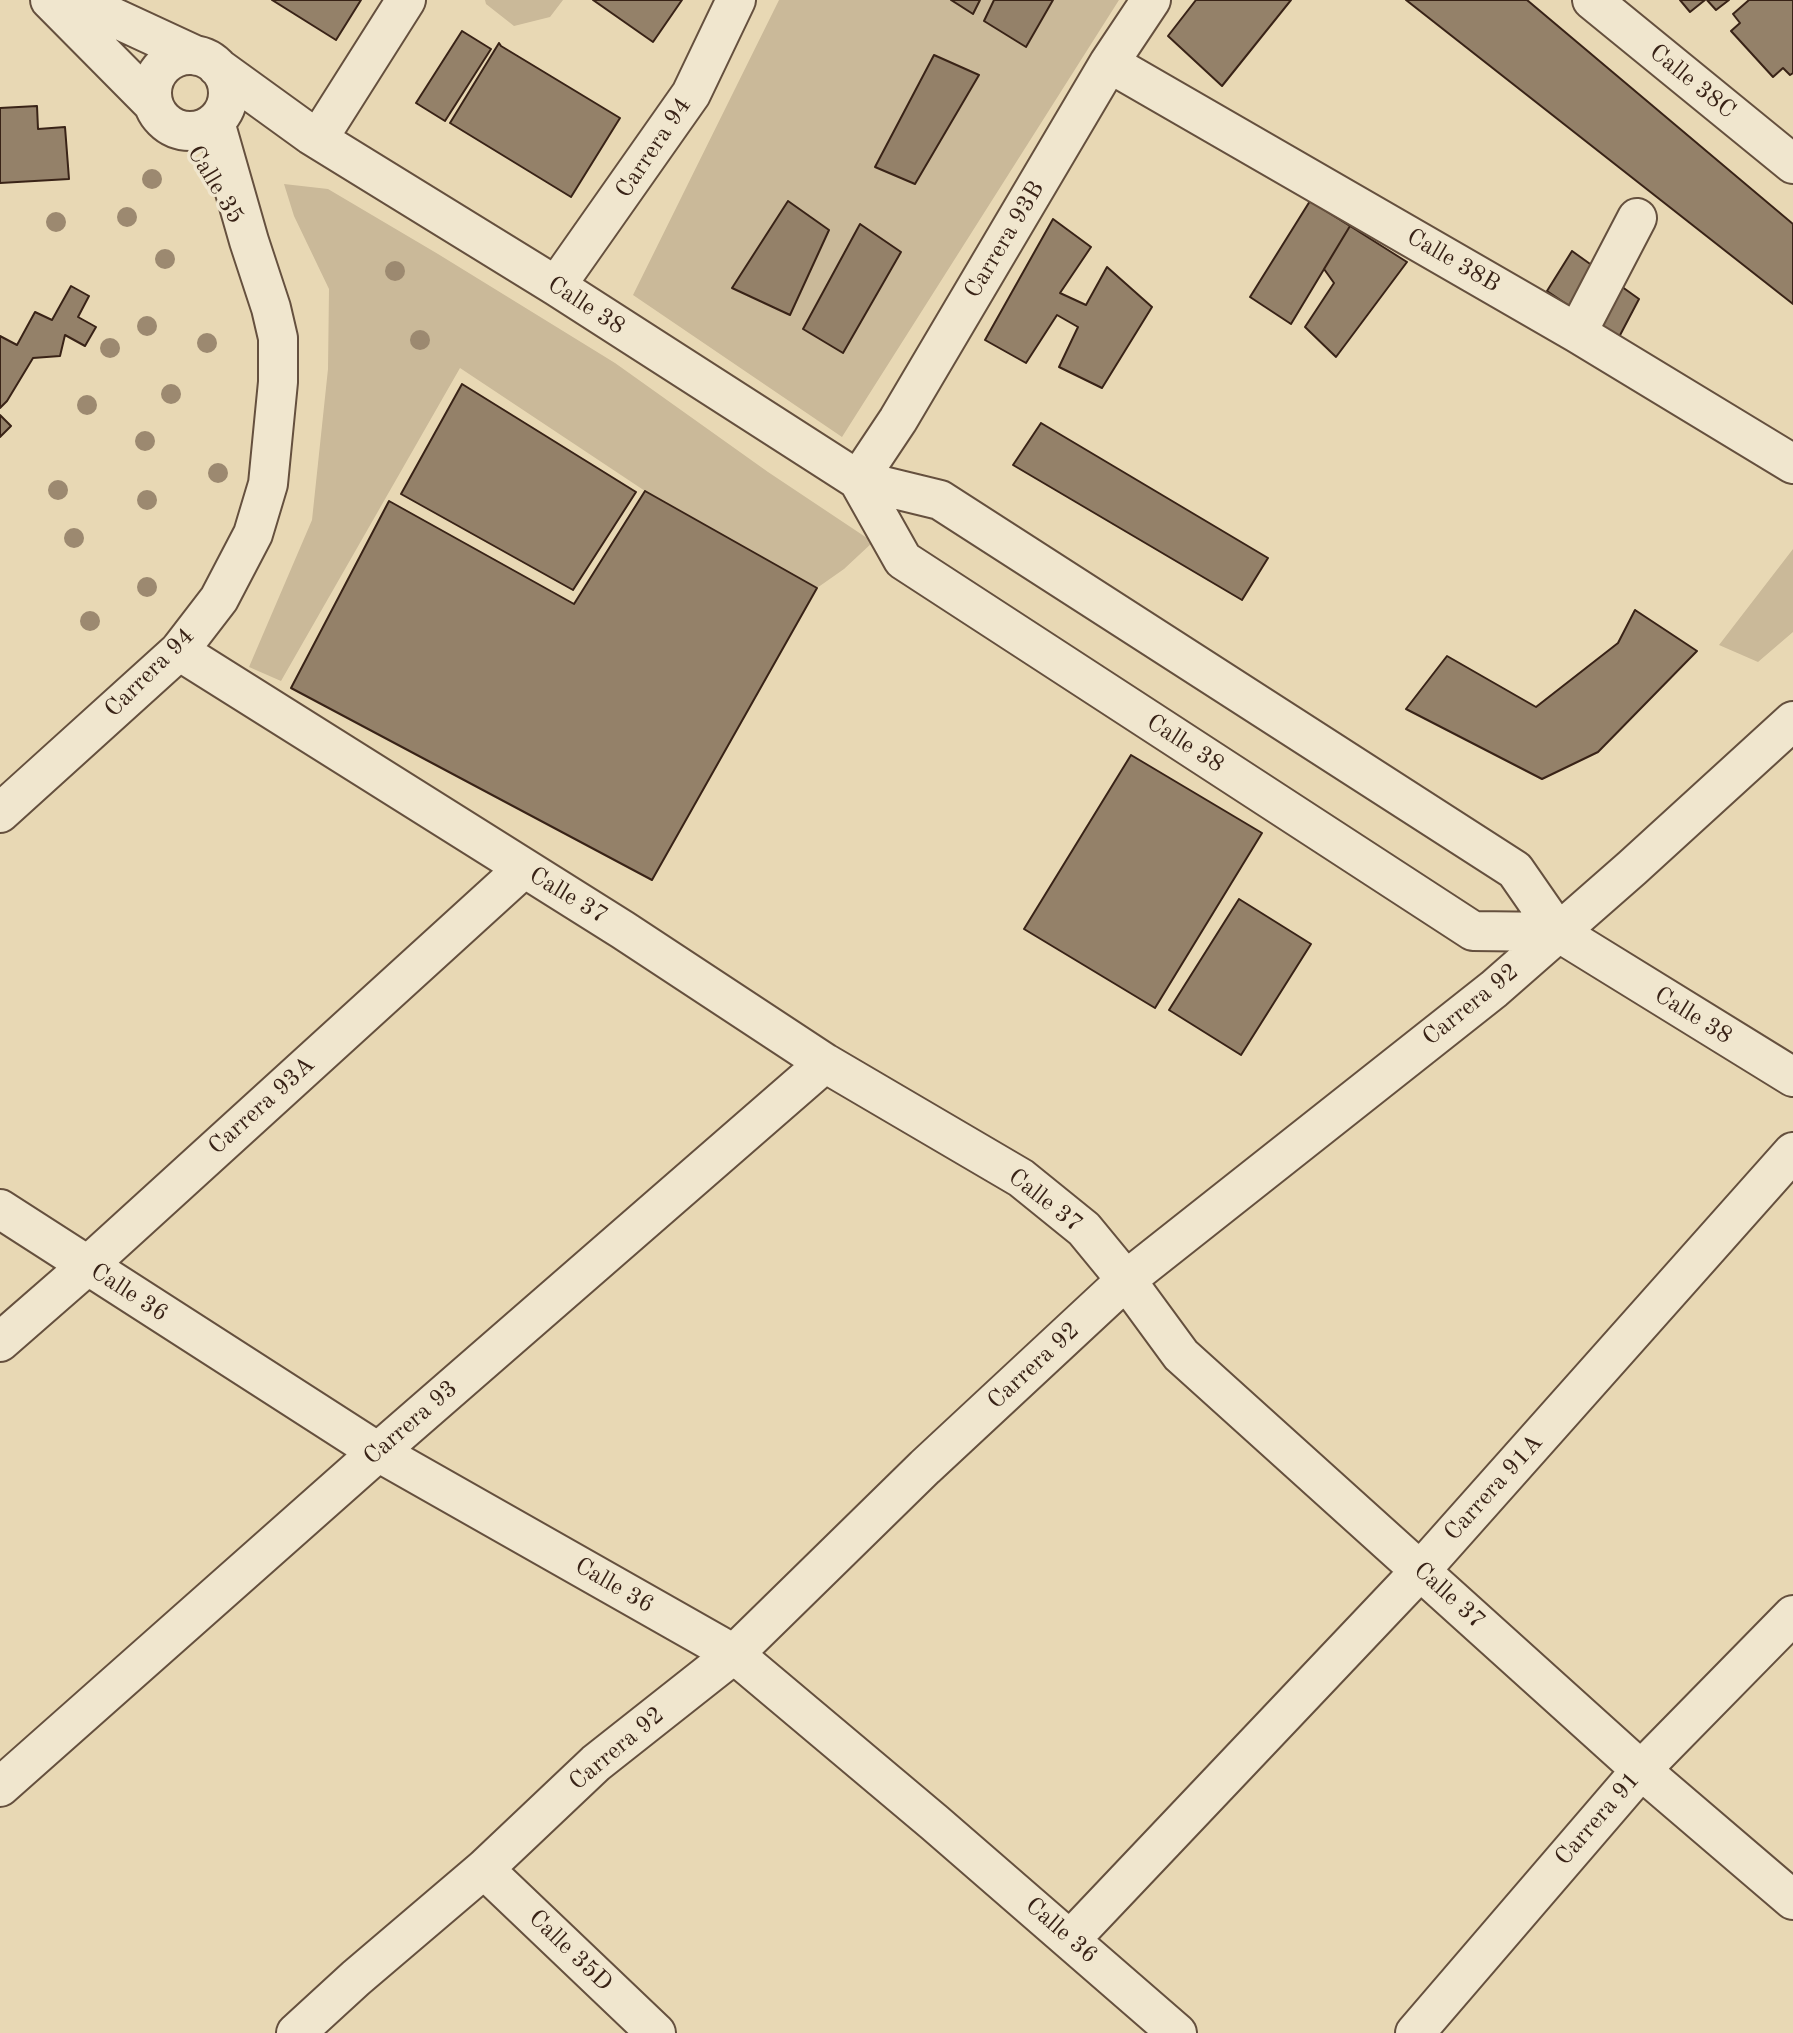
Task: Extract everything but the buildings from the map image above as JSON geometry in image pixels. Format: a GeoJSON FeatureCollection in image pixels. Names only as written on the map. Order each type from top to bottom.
{"type":"FeatureCollection","features":[{"type":"Feature","properties":{"kind":"street"},"geometry":{"type":"LineString","coordinates":[[50,0],[154,105],[169,125],[205,124],[226,107],[228,93],[225,78],[207,61],[184,56],[171,60],[155,79],[152,92],[154,105]]}},
{"type":"Feature","properties":{"kind":"street","name":"Calle 38"},"geometry":{"type":"LineString","coordinates":[[76,0],[207,61],[315,137],[556,286],[858,480],[940,500],[1516,870],[1558,932],[1793,1077]]}},
{"type":"Feature","properties":{"kind":"street"},"geometry":{"type":"LineString","coordinates":[[315,137],[406,0]]}},
{"type":"Feature","properties":{"kind":"street","name":"Carrera 94"},"geometry":{"type":"LineString","coordinates":[[556,286],[691,94],[736,0]]}},
{"type":"Feature","properties":{"kind":"street","name":"Carrera 93B"},"geometry":{"type":"LineString","coordinates":[[858,480],[898,420],[1109,63],[1151,0]]}},
{"type":"Feature","properties":{"kind":"street","name":"Calle 38C"},"geometry":{"type":"LineString","coordinates":[[1592,0],[1793,164]]}},
{"type":"Feature","properties":{"kind":"street","name":"Calle 38B"},"geometry":{"type":"LineString","coordinates":[[1109,63],[1577,333],[1793,464]]}},
{"type":"Feature","properties":{"kind":"street","name":"Calle 38"},"geometry":{"type":"LineString","coordinates":[[205,124],[315,137]]}},
{"type":"Feature","properties":{"kind":"street","name":"Calle 35"},"geometry":{"type":"LineString","coordinates":[[205,124],[262,276],[278,338]]}},
{"type":"Feature","properties":{"kind":"street"},"geometry":{"type":"LineString","coordinates":[[1577,333],[1637,218]]}},
{"type":"Feature","properties":{"kind":"street","name":"Carrera 94"},"geometry":{"type":"LineString","coordinates":[[0,813],[179,652],[219,599],[253,534],[268,484],[278,382],[278,338]]}},
{"type":"Feature","properties":{"kind":"street","name":"Calle 38"},"geometry":{"type":"LineString","coordinates":[[858,480],[902,560],[1473,931],[1558,932]]}},
{"type":"Feature","properties":{"kind":"street","name":"Calle 37"},"geometry":{"type":"LineString","coordinates":[[179,652],[623,930],[825,1063],[1021,1178],[1084,1229],[1126,1280],[1181,1355],[1641,1770],[1793,1900]]}},
{"type":"Feature","properties":{"kind":"street","name":"Carrera 92"},"geometry":{"type":"LineString","coordinates":[[296,2033],[484,1869],[596,1763],[734,1654],[925,1466],[1126,1280],[1494,989],[1793,722]]}},
{"type":"Feature","properties":{"kind":"street","name":"Carrera 93A"},"geometry":{"type":"LineString","coordinates":[[0,1342],[523,869]]}},
{"type":"Feature","properties":{"kind":"street","name":"Carrera 93"},"geometry":{"type":"LineString","coordinates":[[0,1787],[378,1452],[825,1063]]}},
{"type":"Feature","properties":{"kind":"street","name":"Carrera 91A"},"geometry":{"type":"LineString","coordinates":[[1071,1939],[1420,1570],[1793,1152]]}},
{"type":"Feature","properties":{"kind":"street","name":"Calle 36"},"geometry":{"type":"LineString","coordinates":[[0,1209],[378,1452],[734,1654],[1071,1939],[1177,2033]]}},
{"type":"Feature","properties":{"kind":"street","name":"Carrera 91"},"geometry":{"type":"LineString","coordinates":[[1415,2033],[1641,1770],[1793,1615]]}},
{"type":"Feature","properties":{"kind":"street","name":"Calle 35D"},"geometry":{"type":"LineString","coordinates":[[484,1869],[656,2033]]}},
{"type":"Feature","properties":{"kind":"shaded area"},"geometry":{"type":"Polygon","coordinates":[[[485,0],[563,0],[550,17],[514,26],[486,4],[485,0]]]}},
{"type":"Feature","properties":{"kind":"shaded area"},"geometry":{"type":"Polygon","coordinates":[[[779,0],[1119,0],[842,437],[633,295],[779,0]]]}},
{"type":"Feature","properties":{"kind":"shaded area"},"geometry":{"type":"Polygon","coordinates":[[[284,184],[328,189],[438,254],[615,363],[768,472],[873,542],[844,569],[817,588],[645,491],[460,368],[281,681],[249,667],[312,520],[328,369],[329,289],[294,216],[284,184]]]}},
{"type":"Feature","properties":{"kind":"shaded area"},"geometry":{"type":"Polygon","coordinates":[[[1793,549],[1793,632],[1758,662],[1719,645],[1793,549]]]}}]}
